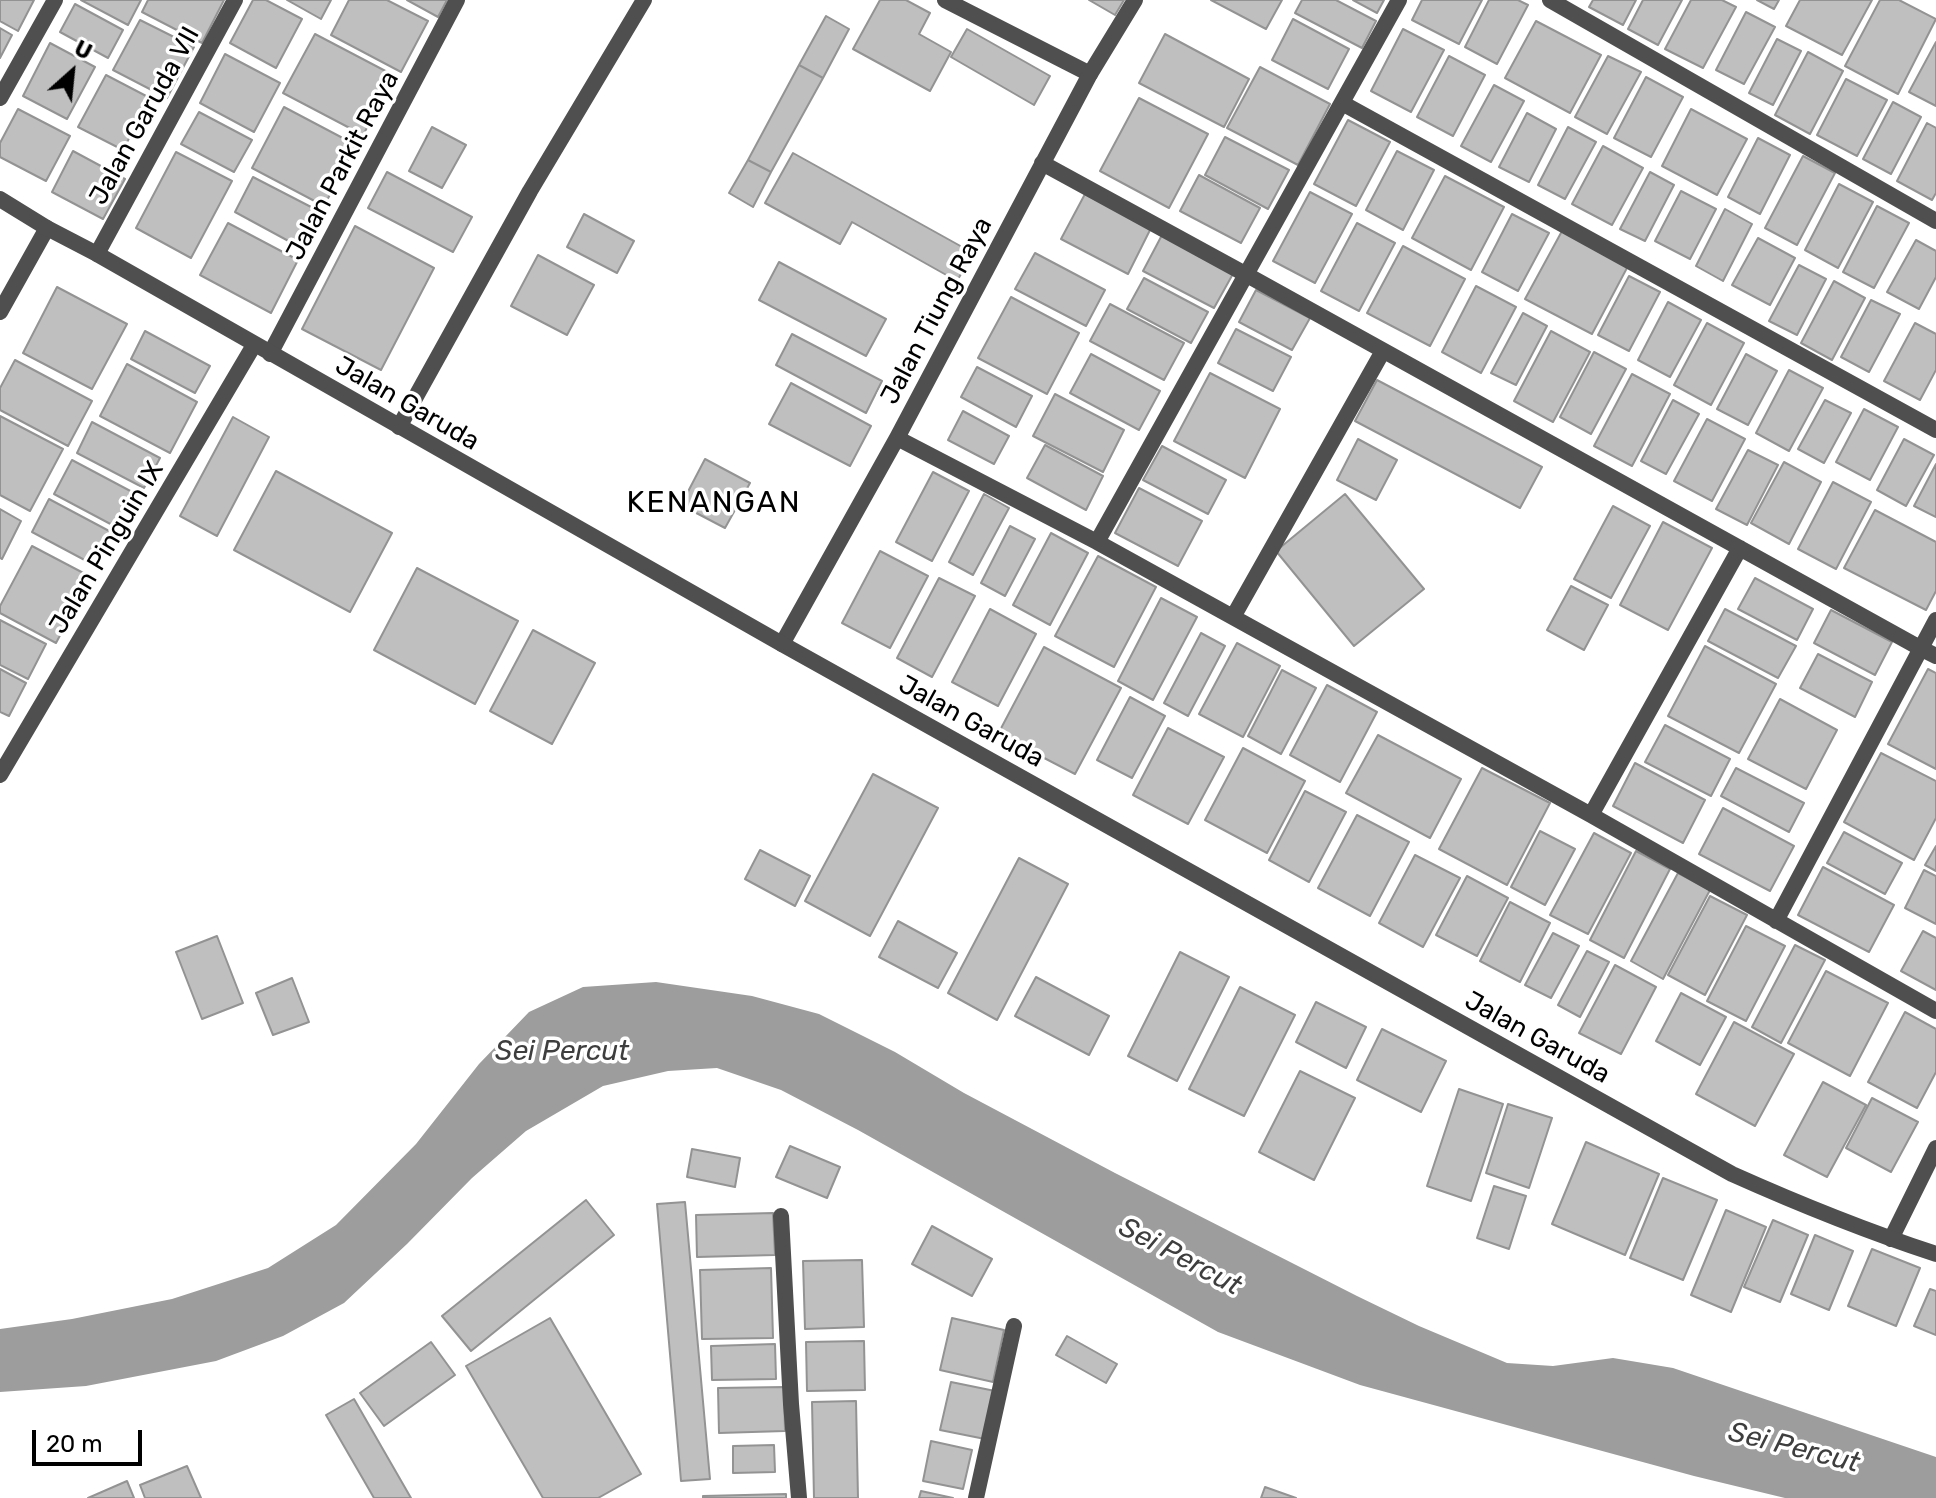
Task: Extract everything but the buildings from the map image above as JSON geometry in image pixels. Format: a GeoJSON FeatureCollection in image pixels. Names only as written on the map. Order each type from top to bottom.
{"type":"FeatureCollection","features":[{"type":"Feature","properties":{"kind":"street"},"geometry":{"type":"LineString","coordinates":[[0,98],[55,0]]}},
{"type":"Feature","properties":{"kind":"street","name":"Jalan Garuda VII"},"geometry":{"type":"LineString","coordinates":[[97,254],[235,0]]}},
{"type":"Feature","properties":{"kind":"street","name":"Jalan Parkit Raya"},"geometry":{"type":"LineString","coordinates":[[270,354],[457,0]]}},
{"type":"Feature","properties":{"kind":"street"},"geometry":{"type":"LineString","coordinates":[[399,427],[530,191],[644,0]]}},
{"type":"Feature","properties":{"kind":"street"},"geometry":{"type":"LineString","coordinates":[[945,0],[1090,74]]}},
{"type":"Feature","properties":{"kind":"street","name":"Jalan Tiung Raya"},"geometry":{"type":"LineString","coordinates":[[782,644],[897,438],[1090,74],[1135,0]]}},
{"type":"Feature","properties":{"kind":"street"},"geometry":{"type":"LineString","coordinates":[[1097,542],[1399,0]]}},
{"type":"Feature","properties":{"kind":"street"},"geometry":{"type":"LineString","coordinates":[[1550,0],[1936,221]]}},
{"type":"Feature","properties":{"kind":"street"},"geometry":{"type":"LineString","coordinates":[[1342,103],[1936,430]]}},
{"type":"Feature","properties":{"kind":"street"},"geometry":{"type":"LineString","coordinates":[[1042,163],[1936,656]]}},
{"type":"Feature","properties":{"kind":"street","name":"Jalan Garuda"},"geometry":{"type":"LineString","coordinates":[[0,199],[782,644],[1732,1174],[1797,1203],[1936,1254]]}},
{"type":"Feature","properties":{"kind":"street"},"geometry":{"type":"LineString","coordinates":[[0,312],[47,228]]}},
{"type":"Feature","properties":{"kind":"street","name":"Jalan Pinguin IX"},"geometry":{"type":"LineString","coordinates":[[0,775],[254,345]]}},
{"type":"Feature","properties":{"kind":"street"},"geometry":{"type":"LineString","coordinates":[[1233,617],[1383,351]]}},
{"type":"Feature","properties":{"kind":"street"},"geometry":{"type":"LineString","coordinates":[[897,438],[1233,617],[1936,1011]]}},
{"type":"Feature","properties":{"kind":"street"},"geometry":{"type":"LineString","coordinates":[[1591,815],[1740,548]]}},
{"type":"Feature","properties":{"kind":"street"},"geometry":{"type":"LineString","coordinates":[[1776,921],[1936,620]]}},
{"type":"Feature","properties":{"kind":"street"},"geometry":{"type":"LineString","coordinates":[[1891,1239],[1936,1148]]}},
{"type":"Feature","properties":{"kind":"street"},"geometry":{"type":"LineString","coordinates":[[781,1216],[799,1498]]}},
{"type":"Feature","properties":{"kind":"street"},"geometry":{"type":"LineString","coordinates":[[976,1498],[1014,1326]]}},
{"type":"Feature","properties":{"kind":"water","name":"Sei Percut"},"geometry":{"type":"Polygon","coordinates":[[[656,982],[752,996],[819,1014],[895,1052],[964,1093],[1115,1173],[1357,1296],[1507,1363],[1553,1366],[1613,1358],[1673,1368],[1936,1457],[1936,1498],[1785,1498],[1360,1385],[1218,1332],[858,1130],[781,1090],[717,1068],[668,1071],[603,1086],[526,1131],[472,1178],[344,1303],[283,1336],[216,1361],[86,1386],[0,1392],[0,1329],[72,1319],[172,1299],[268,1268],[336,1225],[416,1144],[479,1064],[529,1012],[583,987],[656,982]]]}},
{"type":"Feature","properties":{"kind":"district","name":"KENANGAN"},"geometry":{"type":"Point","coordinates":[714,503]}}]}
